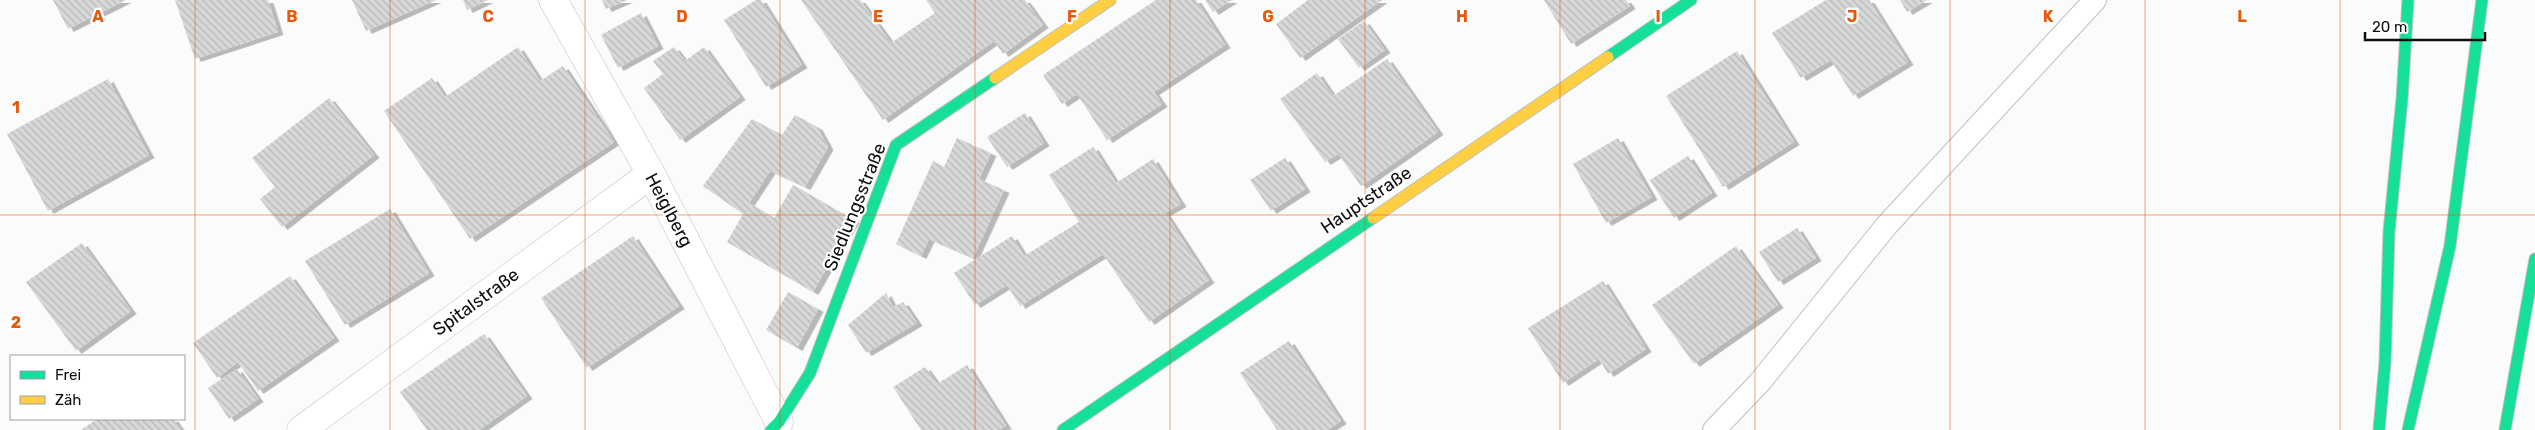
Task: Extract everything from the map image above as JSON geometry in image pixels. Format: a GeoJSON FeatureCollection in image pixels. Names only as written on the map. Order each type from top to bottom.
{"type":"FeatureCollection","features":[{"type":"Feature","properties":{"kind":"main road","name":"Siedlungsstraße"},"geometry":{"type":"LineString","coordinates":[[775,426],[810,373],[896,145],[1110,0]]}},
{"type":"Feature","properties":{"kind":"main road","name":"Hauptstraße"},"geometry":{"type":"LineString","coordinates":[[1062,430],[1692,0]]}},
{"type":"Feature","properties":{"kind":"main road"},"geometry":{"type":"LineString","coordinates":[[2379,430],[2385,363],[2389,232],[2402,99],[2408,0]]}},
{"type":"Feature","properties":{"kind":"main road"},"geometry":{"type":"LineString","coordinates":[[2408,430],[2450,246],[2482,0]]}},
{"type":"Feature","properties":{"kind":"main road"},"geometry":{"type":"LineString","coordinates":[[2505,430],[2535,259]]}},
{"type":"Feature","properties":{"kind":"street","name":"Heiglberg"},"geometry":{"type":"LineString","coordinates":[[552,0],[650,174],[775,426]]}},
{"type":"Feature","properties":{"kind":"street","name":"Spitalstraße"},"geometry":{"type":"LineString","coordinates":[[301,430],[650,174]]}},
{"type":"Feature","properties":{"kind":"lane"},"geometry":{"type":"LineString","coordinates":[[1714,430],[1760,382],[1888,225],[2095,0]]}},
{"type":"Feature","properties":{"kind":"building"},"geometry":{"type":"Polygon","coordinates":[[[53,0],[126,0],[68,29],[53,0]]]}},
{"type":"Feature","properties":{"kind":"building"},"geometry":{"type":"Polygon","coordinates":[[[175,0],[268,0],[278,32],[195,59],[175,0]]]}},
{"type":"Feature","properties":{"kind":"building"},"geometry":{"type":"Polygon","coordinates":[[[352,0],[436,0],[366,31],[352,0]]]}},
{"type":"Feature","properties":{"kind":"building"},"geometry":{"type":"Polygon","coordinates":[[[463,0],[488,0],[467,10],[463,0]]]}},
{"type":"Feature","properties":{"kind":"building"},"geometry":{"type":"Polygon","coordinates":[[[602,0],[627,0],[606,9],[602,0]]]}},
{"type":"Feature","properties":{"kind":"building"},"geometry":{"type":"Polygon","coordinates":[[[756,0],[761,0],[802,65],[766,87],[724,20],[756,0]]]}},
{"type":"Feature","properties":{"kind":"building"},"geometry":{"type":"Polygon","coordinates":[[[801,0],[860,0],[891,43],[935,13],[926,0],[1025,0],[1043,25],[1003,54],[994,41],[883,120],[801,0]]]}},
{"type":"Feature","properties":{"kind":"building"},"geometry":{"type":"Polygon","coordinates":[[[1156,0],[1196,0],[1225,45],[1154,92],[1162,104],[1107,140],[1077,94],[1062,104],[1043,75],[1156,0]]]}},
{"type":"Feature","properties":{"kind":"building"},"geometry":{"type":"Polygon","coordinates":[[[1205,0],[1232,0],[1213,12],[1205,0]]]}},
{"type":"Feature","properties":{"kind":"building"},"geometry":{"type":"Polygon","coordinates":[[[1308,0],[1382,0],[1300,58],[1276,24],[1308,0]]]}},
{"type":"Feature","properties":{"kind":"building"},"geometry":{"type":"Polygon","coordinates":[[[1544,0],[1626,0],[1630,6],[1571,44],[1544,0]]]}},
{"type":"Feature","properties":{"kind":"building"},"geometry":{"type":"Polygon","coordinates":[[[1826,0],[1869,0],[1908,62],[1853,96],[1831,60],[1801,78],[1772,33],[1826,0]]]}},
{"type":"Feature","properties":{"kind":"building"},"geometry":{"type":"Polygon","coordinates":[[[1900,0],[1927,0],[1907,12],[1900,0]]]}},
{"type":"Feature","properties":{"kind":"building"},"geometry":{"type":"Polygon","coordinates":[[[641,13],[658,46],[618,68],[601,35],[641,13]]]}},
{"type":"Feature","properties":{"kind":"building"},"geometry":{"type":"Polygon","coordinates":[[[1364,21],[1385,50],[1359,68],[1338,39],[1364,21]]]}},
{"type":"Feature","properties":{"kind":"building"},"geometry":{"type":"Polygon","coordinates":[[[518,47],[540,81],[563,66],[614,142],[470,239],[384,111],[432,78],[445,97],[518,47]]]}},
{"type":"Feature","properties":{"kind":"building"},"geometry":{"type":"Polygon","coordinates":[[[674,47],[685,61],[704,47],[740,97],[680,140],[644,88],[663,74],[653,61],[674,47]]]}},
{"type":"Feature","properties":{"kind":"building"},"geometry":{"type":"Polygon","coordinates":[[[1737,51],[1794,142],[1723,187],[1666,96],[1737,51]]]}},
{"type":"Feature","properties":{"kind":"building"},"geometry":{"type":"Polygon","coordinates":[[[1387,59],[1438,132],[1361,186],[1338,154],[1325,162],[1280,99],[1317,73],[1333,96],[1387,59]]]}},
{"type":"Feature","properties":{"kind":"building"},"geometry":{"type":"Polygon","coordinates":[[[108,79],[149,155],[48,211],[7,134],[108,79]]]}},
{"type":"Feature","properties":{"kind":"building"},"geometry":{"type":"Polygon","coordinates":[[[329,98],[374,155],[282,227],[260,199],[275,187],[252,158],[329,98]]]}},
{"type":"Feature","properties":{"kind":"building"},"geometry":{"type":"Polygon","coordinates":[[[1025,113],[1044,143],[1007,167],[987,137],[1025,113]]]}},
{"type":"Feature","properties":{"kind":"building"},"geometry":{"type":"Polygon","coordinates":[[[795,115],[817,127],[828,147],[805,187],[770,171],[749,203],[774,218],[793,185],[854,220],[813,292],[727,242],[743,214],[703,186],[752,119],[782,135],[795,115]]]}},
{"type":"Feature","properties":{"kind":"building"},"geometry":{"type":"Polygon","coordinates":[[[957,138],[991,153],[979,179],[1004,190],[973,258],[929,239],[921,256],[896,244],[933,161],[944,167],[957,138]]]}},
{"type":"Feature","properties":{"kind":"building"},"geometry":{"type":"Polygon","coordinates":[[[1618,138],[1652,197],[1606,223],[1573,164],[1618,138]]]}},
{"type":"Feature","properties":{"kind":"building"},"geometry":{"type":"Polygon","coordinates":[[[1093,147],[1116,183],[1153,159],[1181,204],[1165,213],[1209,280],[1149,322],[1103,254],[1020,306],[1007,285],[975,305],[954,273],[1012,236],[1024,256],[1079,222],[1049,175],[1093,147]]]}},
{"type":"Feature","properties":{"kind":"building"},"geometry":{"type":"Polygon","coordinates":[[[1688,156],[1712,193],[1674,218],[1650,180],[1688,156]]]}},
{"type":"Feature","properties":{"kind":"building"},"geometry":{"type":"Polygon","coordinates":[[[1285,158],[1305,189],[1271,211],[1250,180],[1285,158]]]}},
{"type":"Feature","properties":{"kind":"building"},"geometry":{"type":"Polygon","coordinates":[[[390,209],[429,273],[345,325],[305,261],[390,209]]]}},
{"type":"Feature","properties":{"kind":"building"},"geometry":{"type":"Polygon","coordinates":[[[1797,228],[1816,258],[1778,282],[1759,252],[1797,228]]]}},
{"type":"Feature","properties":{"kind":"building"},"geometry":{"type":"Polygon","coordinates":[[[633,236],[679,306],[587,368],[541,298],[633,236]]]}},
{"type":"Feature","properties":{"kind":"building"},"geometry":{"type":"Polygon","coordinates":[[[82,243],[131,311],[76,351],[26,282],[82,243]]]}},
{"type":"Feature","properties":{"kind":"building"},"geometry":{"type":"Polygon","coordinates":[[[1736,246],[1778,305],[1694,364],[1652,305],[1736,246]]]}},
{"type":"Feature","properties":{"kind":"building"},"geometry":{"type":"Polygon","coordinates":[[[290,276],[334,338],[258,391],[238,362],[217,378],[193,343],[290,276]]]}},
{"type":"Feature","properties":{"kind":"building"},"geometry":{"type":"Polygon","coordinates":[[[1603,281],[1646,349],[1608,374],[1599,359],[1563,383],[1528,328],[1603,281]]]}},
{"type":"Feature","properties":{"kind":"building"},"geometry":{"type":"Polygon","coordinates":[[[788,292],[818,309],[797,348],[766,330],[788,292]]]}},
{"type":"Feature","properties":{"kind":"building"},"geometry":{"type":"Polygon","coordinates":[[[886,293],[893,307],[903,302],[917,323],[866,353],[848,325],[886,293]]]}},
{"type":"Feature","properties":{"kind":"building"},"geometry":{"type":"Polygon","coordinates":[[[484,334],[527,396],[479,430],[427,430],[400,392],[484,334]]]}},
{"type":"Feature","properties":{"kind":"building"},"geometry":{"type":"Polygon","coordinates":[[[1289,341],[1341,421],[1327,430],[1277,430],[1240,373],[1289,341]]]}},
{"type":"Feature","properties":{"kind":"building"},"geometry":{"type":"Polygon","coordinates":[[[967,365],[1006,426],[999,430],[921,430],[893,387],[925,367],[937,384],[967,365]]]}},
{"type":"Feature","properties":{"kind":"building"},"geometry":{"type":"Polygon","coordinates":[[[237,369],[258,399],[229,419],[208,388],[237,369]]]}},
{"type":"Feature","properties":{"kind":"building"},"geometry":{"type":"Polygon","coordinates":[[[96,420],[174,420],[181,430],[81,430],[96,420]]]}},
{"type":"Feature","properties":{"kind":"traffic: fast"},"geometry":{"type":"LineString","coordinates":[[1608,57],[1691,0]]}},
{"type":"Feature","properties":{"kind":"traffic: fast"},"geometry":{"type":"LineString","coordinates":[[2379,430],[2385,363],[2389,232],[2402,99],[2408,0]]}},
{"type":"Feature","properties":{"kind":"traffic: fast"},"geometry":{"type":"LineString","coordinates":[[2408,430],[2450,246],[2482,0]]}},
{"type":"Feature","properties":{"kind":"traffic: fast"},"geometry":{"type":"LineString","coordinates":[[771,430],[779,422],[810,373],[896,145],[995,78]]}},
{"type":"Feature","properties":{"kind":"traffic: fast"},"geometry":{"type":"LineString","coordinates":[[1063,430],[1373,218]]}},
{"type":"Feature","properties":{"kind":"traffic: fast"},"geometry":{"type":"LineString","coordinates":[[2505,430],[2535,259]]}},
{"type":"Feature","properties":{"kind":"traffic: slow"},"geometry":{"type":"LineString","coordinates":[[995,78],[1110,0]]}},
{"type":"Feature","properties":{"kind":"traffic: slow"},"geometry":{"type":"LineString","coordinates":[[1373,218],[1608,57]]}}]}
